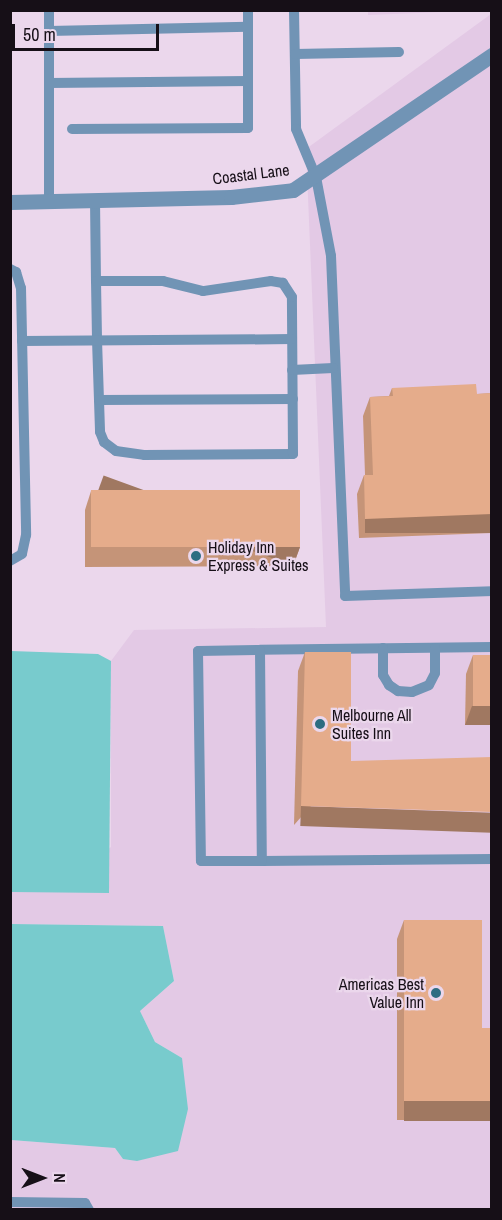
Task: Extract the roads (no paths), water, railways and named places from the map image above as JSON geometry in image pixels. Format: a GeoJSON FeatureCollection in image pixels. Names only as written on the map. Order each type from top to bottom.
{"type":"FeatureCollection","features":[{"type":"Feature","properties":{"kind":"street","name":"Coastal Lane"},"geometry":{"type":"LineString","coordinates":[[10,202],[231,197],[293,190],[316,177],[492,55]]}},
{"type":"Feature","properties":{"kind":"lane"},"geometry":{"type":"LineString","coordinates":[[49,10],[49,201]]}},
{"type":"Feature","properties":{"kind":"lane"},"geometry":{"type":"LineString","coordinates":[[72,129],[248,128],[248,10]]}},
{"type":"Feature","properties":{"kind":"lane"},"geometry":{"type":"LineString","coordinates":[[294,10],[296,129],[316,177],[331,256],[333,368],[345,596],[492,591]]}},
{"type":"Feature","properties":{"kind":"lane"},"geometry":{"type":"LineString","coordinates":[[49,32],[248,27]]}},
{"type":"Feature","properties":{"kind":"lane"},"geometry":{"type":"LineString","coordinates":[[295,54],[399,52]]}},
{"type":"Feature","properties":{"kind":"lane"},"geometry":{"type":"LineString","coordinates":[[49,83],[248,81]]}},
{"type":"Feature","properties":{"kind":"lane"},"geometry":{"type":"LineString","coordinates":[[95,200],[96,281],[97,340],[100,432],[104,442],[116,451],[144,455],[293,454],[292,297],[283,283],[272,281],[203,291],[163,281],[96,281]]}},
{"type":"Feature","properties":{"kind":"lane"},"geometry":{"type":"LineString","coordinates":[[10,269],[16,272],[21,288],[26,535],[22,554],[10,561]]}},
{"type":"Feature","properties":{"kind":"lane"},"geometry":{"type":"LineString","coordinates":[[22,341],[292,339]]}},
{"type":"Feature","properties":{"kind":"lane"},"geometry":{"type":"LineString","coordinates":[[292,370],[333,368]]}},
{"type":"Feature","properties":{"kind":"lane"},"geometry":{"type":"LineString","coordinates":[[99,400],[293,399]]}},
{"type":"Feature","properties":{"kind":"lane"},"geometry":{"type":"LineString","coordinates":[[492,647],[198,651],[201,861],[492,859]]}},
{"type":"Feature","properties":{"kind":"lane"},"geometry":{"type":"LineString","coordinates":[[383,648],[383,675],[388,685],[398,691],[412,692],[429,685],[435,673],[435,648]]}},
{"type":"Feature","properties":{"kind":"lane"},"geometry":{"type":"LineString","coordinates":[[260,650],[262,861]]}},
{"type":"Feature","properties":{"kind":"lane"},"geometry":{"type":"LineString","coordinates":[[10,1202],[85,1203],[89,1209]]}},
{"type":"Feature","properties":{"kind":"place","name":"Holiday Inn Express & Suites"},"geometry":{"type":"Point","coordinates":[196,556]}},
{"type":"Feature","properties":{"kind":"place","name":"Melbourne All Suites Inn"},"geometry":{"type":"Point","coordinates":[320,724]}},
{"type":"Feature","properties":{"kind":"place","name":"Americas Best Value Inn"},"geometry":{"type":"Point","coordinates":[436,993]}}]}
